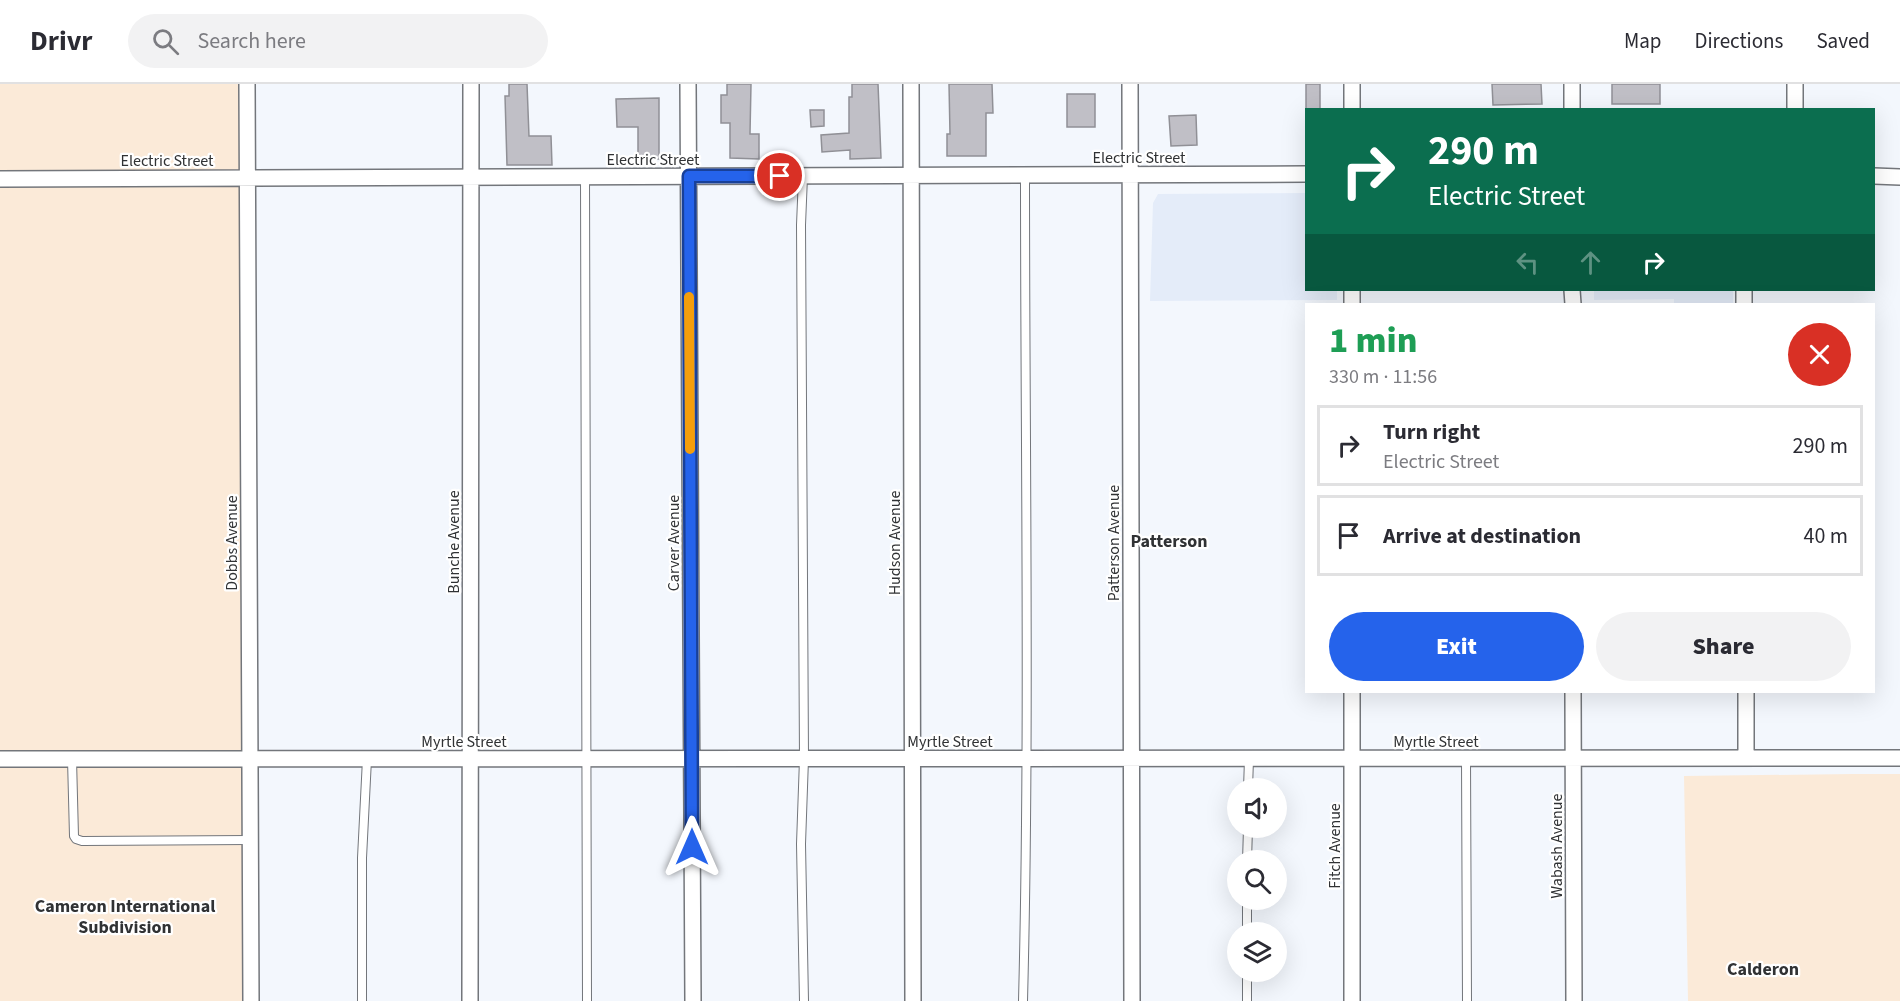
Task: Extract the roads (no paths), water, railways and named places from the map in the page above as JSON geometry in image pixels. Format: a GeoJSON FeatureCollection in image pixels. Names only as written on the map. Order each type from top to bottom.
{"type":"FeatureCollection","features":[{"type":"Feature","properties":{"kind":"street","name":"Dobbs Avenue"},"geometry":{"type":"LineString","coordinates":[[247,84],[250,1001]]}},
{"type":"Feature","properties":{"kind":"street","name":"Bunche Avenue"},"geometry":{"type":"LineString","coordinates":[[470,1001],[471,84]]}},
{"type":"Feature","properties":{"kind":"street","name":"Carver Avenue"},"geometry":{"type":"LineString","coordinates":[[688,84],[693,1001]]}},
{"type":"Feature","properties":{"kind":"street","name":"Hudson Avenue"},"geometry":{"type":"LineString","coordinates":[[911,84],[913,1001]]}},
{"type":"Feature","properties":{"kind":"street","name":"Patterson Avenue"},"geometry":{"type":"LineString","coordinates":[[1130,84],[1132,1001]]}},
{"type":"Feature","properties":{"kind":"street"},"geometry":{"type":"LineString","coordinates":[[1352,84],[1352,108]]}},
{"type":"Feature","properties":{"kind":"street"},"geometry":{"type":"LineString","coordinates":[[1572,84],[1572,108]]}},
{"type":"Feature","properties":{"kind":"street"},"geometry":{"type":"LineString","coordinates":[[1795,84],[1795,108]]}},
{"type":"Feature","properties":{"kind":"street","name":"Electric Street"},"geometry":{"type":"LineString","coordinates":[[0,179],[1305,174]]}},
{"type":"Feature","properties":{"kind":"street"},"geometry":{"type":"LineString","coordinates":[[1875,176],[1900,177]]}},
{"type":"Feature","properties":{"kind":"street","name":"Fitch Avenue"},"geometry":{"type":"LineString","coordinates":[[1352,693],[1352,1001]]}},
{"type":"Feature","properties":{"kind":"street","name":"Wabash Avenue"},"geometry":{"type":"LineString","coordinates":[[1574,693],[1574,1001]]}},
{"type":"Feature","properties":{"kind":"street"},"geometry":{"type":"LineString","coordinates":[[1746,693],[1746,758]]}},
{"type":"Feature","properties":{"kind":"street","name":"Myrtle Street"},"geometry":{"type":"LineString","coordinates":[[0,759],[1900,758]]}},
{"type":"Feature","properties":{"kind":"lane"},"geometry":{"type":"LineString","coordinates":[[1023,1001],[1028,759],[1025,533],[1025,175]]}},
{"type":"Feature","properties":{"kind":"lane"},"geometry":{"type":"LineString","coordinates":[[803,176],[801,236],[804,759],[801,844],[804,1001]]}},
{"type":"Feature","properties":{"kind":"lane"},"geometry":{"type":"LineString","coordinates":[[585,177],[587,1001]]}},
{"type":"Feature","properties":{"kind":"lane"},"geometry":{"type":"LineString","coordinates":[[72,759],[74,836],[76,839],[82,841],[250,840]]}},
{"type":"Feature","properties":{"kind":"lane"},"geometry":{"type":"LineString","coordinates":[[362,1001],[362,858],[367,759]]}},
{"type":"Feature","properties":{"kind":"lane"},"geometry":{"type":"LineString","coordinates":[[1248,778],[1249,759]]}},
{"type":"Feature","properties":{"kind":"lane"},"geometry":{"type":"LineString","coordinates":[[1466,759],[1467,1001]]}},
{"type":"Feature","properties":{"kind":"lane"},"geometry":{"type":"LineString","coordinates":[[1247,982],[1247,1001]]}},
{"type":"Feature","properties":{"kind":"district","name":"Patterson"},"geometry":{"type":"Point","coordinates":[1169,541]}},
{"type":"Feature","properties":{"kind":"district","name":"Cameron International Subdivision"},"geometry":{"type":"Point","coordinates":[125,916]}},
{"type":"Feature","properties":{"kind":"district","name":"Calderon"},"geometry":{"type":"Point","coordinates":[1763,969]}}]}
